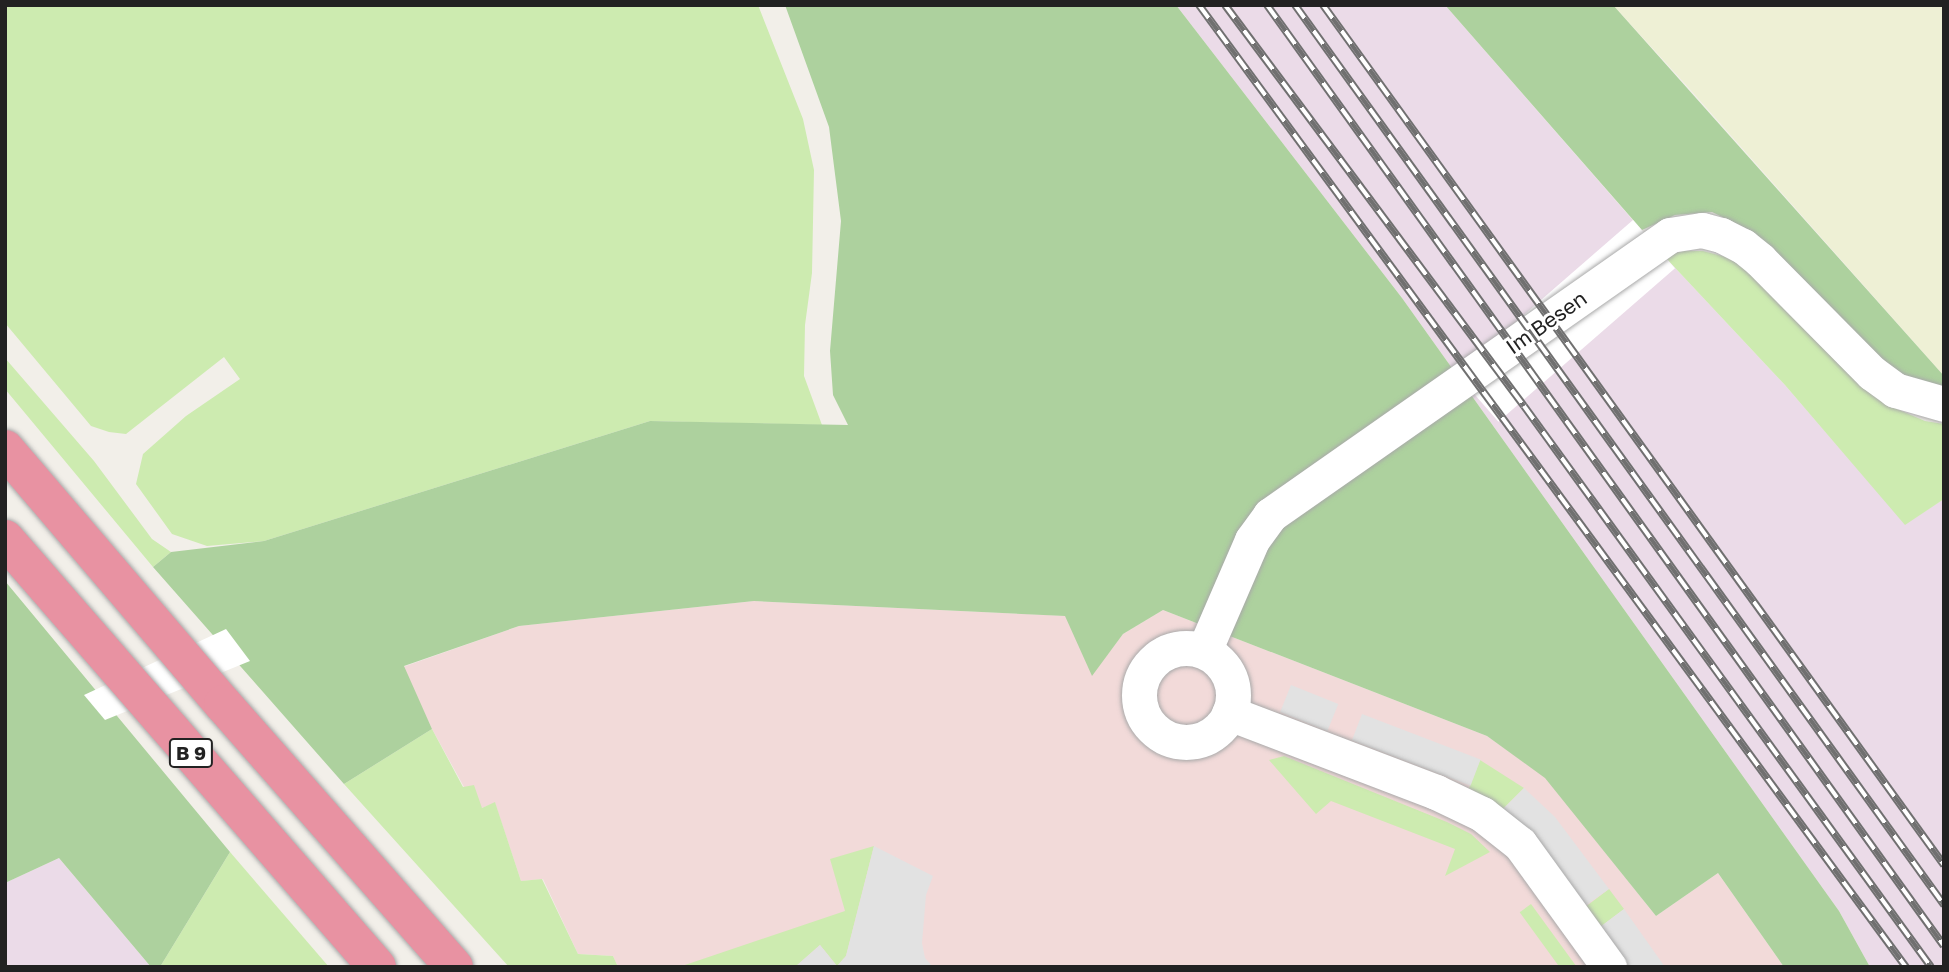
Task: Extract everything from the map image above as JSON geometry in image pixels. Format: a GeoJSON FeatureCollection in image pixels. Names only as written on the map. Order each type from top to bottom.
{"type":"FeatureCollection","features":[{"type":"Feature","properties":{"kind":"highway","name":"B 9"},"geometry":{"type":"LineString","coordinates":[[5,449],[223,704],[454,967]]}},
{"type":"Feature","properties":{"kind":"highway","name":"B 9"},"geometry":{"type":"LineString","coordinates":[[5,539],[377,967]]}},
{"type":"Feature","properties":{"kind":"street","name":"Im Besen"},"geometry":{"type":"LineString","coordinates":[[1204,651],[1252,540],[1270,515],[1670,235],[1702,230],[1721,234],[1743,246],[1872,373],[1895,390],[1944,404]]}},
{"type":"Feature","properties":{"kind":"street"},"geometry":{"type":"LineString","coordinates":[[1180,648],[1204,651],[1223,666],[1230,677],[1233,701],[1229,713],[1214,733],[1191,742],[1177,742],[1154,730],[1142,712],[1138,689],[1149,665],[1168,651],[1180,648]]}},
{"type":"Feature","properties":{"kind":"street"},"geometry":{"type":"LineString","coordinates":[[1229,713],[1436,792],[1482,814],[1520,844],[1609,967]]}},
{"type":"Feature","properties":{"kind":"shaded area"},"geometry":{"type":"Polygon","coordinates":[[[1176,5],[1445,5],[1665,257],[1785,385],[1905,524],[1944,499],[1944,967],[1870,967],[1839,911],[1402,298],[1176,5]]]}},
{"type":"Feature","properties":{"kind":"shaded area"},"geometry":{"type":"Polygon","coordinates":[[[754,601],[1066,616],[1092,675],[1123,634],[1163,610],[1487,736],[1545,777],[1656,916],[1718,873],[1784,967],[618,967],[613,956],[578,954],[543,879],[521,881],[495,803],[482,808],[464,787],[432,729],[403,667],[519,626],[754,601]]]}},
{"type":"Feature","properties":{"kind":"shaded area"},"geometry":{"type":"Polygon","coordinates":[[[1291,685],[1338,704],[1327,731],[1280,712],[1291,685]]]}},
{"type":"Feature","properties":{"kind":"shaded area"},"geometry":{"type":"Polygon","coordinates":[[[1362,714],[1481,760],[1471,786],[1352,740],[1362,714]]]}},
{"type":"Feature","properties":{"kind":"shaded area"},"geometry":{"type":"Polygon","coordinates":[[[1524,788],[1555,817],[1609,889],[1585,906],[1525,827],[1503,809],[1524,788]]]}},
{"type":"Feature","properties":{"kind":"shaded area"},"geometry":{"type":"Polygon","coordinates":[[[874,846],[933,876],[926,895],[922,943],[925,958],[933,967],[795,967],[820,945],[837,966],[846,956],[874,846]]]}},
{"type":"Feature","properties":{"kind":"shaded area"},"geometry":{"type":"Polygon","coordinates":[[[59,858],[151,967],[5,967],[5,883],[59,858]]]}},
{"type":"Feature","properties":{"kind":"shaded area"},"geometry":{"type":"Polygon","coordinates":[[[1624,909],[1665,967],[1629,967],[1600,927],[1624,909]]]}},
{"type":"Feature","properties":{"kind":"green space"},"geometry":{"type":"Polygon","coordinates":[[[5,5],[758,5],[803,119],[814,170],[812,273],[805,325],[804,376],[822,425],[650,421],[264,541],[207,546],[172,534],[136,484],[143,454],[186,416],[240,379],[224,357],[126,434],[109,432],[91,426],[5,323],[5,5]]]}},
{"type":"Feature","properties":{"kind":"green space"},"geometry":{"type":"Polygon","coordinates":[[[785,5],[1176,5],[1402,298],[1839,911],[1870,967],[1784,967],[1718,873],[1656,916],[1545,778],[1487,736],[1163,610],[1123,634],[1092,676],[1065,616],[754,601],[519,626],[404,666],[432,729],[344,784],[153,567],[171,552],[264,541],[650,421],[848,425],[833,395],[830,351],[841,221],[829,127],[785,5]]]}},
{"type":"Feature","properties":{"kind":"green space"},"geometry":{"type":"Polygon","coordinates":[[[1445,5],[1613,5],[1944,376],[1944,387],[1918,381],[1885,367],[1751,231],[1712,212],[1675,215],[1642,230],[1445,5]]]}},
{"type":"Feature","properties":{"kind":"green space"},"geometry":{"type":"Polygon","coordinates":[[[1613,5],[1944,5],[1944,376],[1688,87],[1613,5]]]}},
{"type":"Feature","properties":{"kind":"green space"},"geometry":{"type":"Polygon","coordinates":[[[1682,251],[1703,251],[1730,258],[1763,283],[1853,376],[1897,409],[1925,421],[1944,424],[1944,499],[1905,525],[1785,385],[1665,257],[1682,251]]]}},
{"type":"Feature","properties":{"kind":"green space"},"geometry":{"type":"Polygon","coordinates":[[[5,358],[94,461],[152,539],[171,552],[153,567],[5,389],[5,358]]]}},
{"type":"Feature","properties":{"kind":"green space"},"geometry":{"type":"Polygon","coordinates":[[[5,581],[230,852],[160,967],[151,967],[59,858],[5,883],[5,581]]]}},
{"type":"Feature","properties":{"kind":"green space"},"geometry":{"type":"Polygon","coordinates":[[[432,729],[463,787],[474,785],[482,808],[495,802],[521,881],[542,879],[578,954],[613,956],[618,967],[509,967],[344,784],[432,729]]]}},
{"type":"Feature","properties":{"kind":"green space"},"geometry":{"type":"Polygon","coordinates":[[[1284,756],[1447,822],[1471,834],[1490,852],[1445,876],[1455,849],[1331,801],[1316,814],[1269,760],[1284,756]]]}},
{"type":"Feature","properties":{"kind":"green space"},"geometry":{"type":"Polygon","coordinates":[[[1480,760],[1524,788],[1503,809],[1469,788],[1480,760]]]}},
{"type":"Feature","properties":{"kind":"green space"},"geometry":{"type":"Polygon","coordinates":[[[874,846],[846,956],[837,966],[820,945],[795,967],[679,967],[845,911],[830,859],[874,846]]]}},
{"type":"Feature","properties":{"kind":"green space"},"geometry":{"type":"Polygon","coordinates":[[[230,852],[329,967],[160,967],[230,852]]]}},
{"type":"Feature","properties":{"kind":"green space"},"geometry":{"type":"Polygon","coordinates":[[[1609,889],[1624,909],[1601,926],[1586,906],[1609,889]]]}},
{"type":"Feature","properties":{"kind":"green space"},"geometry":{"type":"Polygon","coordinates":[[[1531,904],[1577,967],[1559,967],[1520,912],[1531,904]]]}},
{"type":"Feature","properties":{"kind":"pier"},"geometry":{"type":"Polygon","coordinates":[[[1633,220],[1675,268],[1498,422],[1456,374],[1633,220]]]}},
{"type":"Feature","properties":{"kind":"pier"},"geometry":{"type":"Polygon","coordinates":[[[226,629],[250,661],[105,720],[84,695],[226,629]]]}},
{"type":"Feature","properties":{"kind":"railway"},"geometry":{"type":"LineString","coordinates":[[1199,5],[1906,967]]}},
{"type":"Feature","properties":{"kind":"railway"},"geometry":{"type":"LineString","coordinates":[[1225,5],[1524,406],[1931,967]]}},
{"type":"Feature","properties":{"kind":"railway"},"geometry":{"type":"LineString","coordinates":[[1267,5],[1944,946]]}},
{"type":"Feature","properties":{"kind":"railway"},"geometry":{"type":"LineString","coordinates":[[1295,5],[1944,905]]}},
{"type":"Feature","properties":{"kind":"railway"},"geometry":{"type":"LineString","coordinates":[[1323,5],[1944,865]]}}]}
